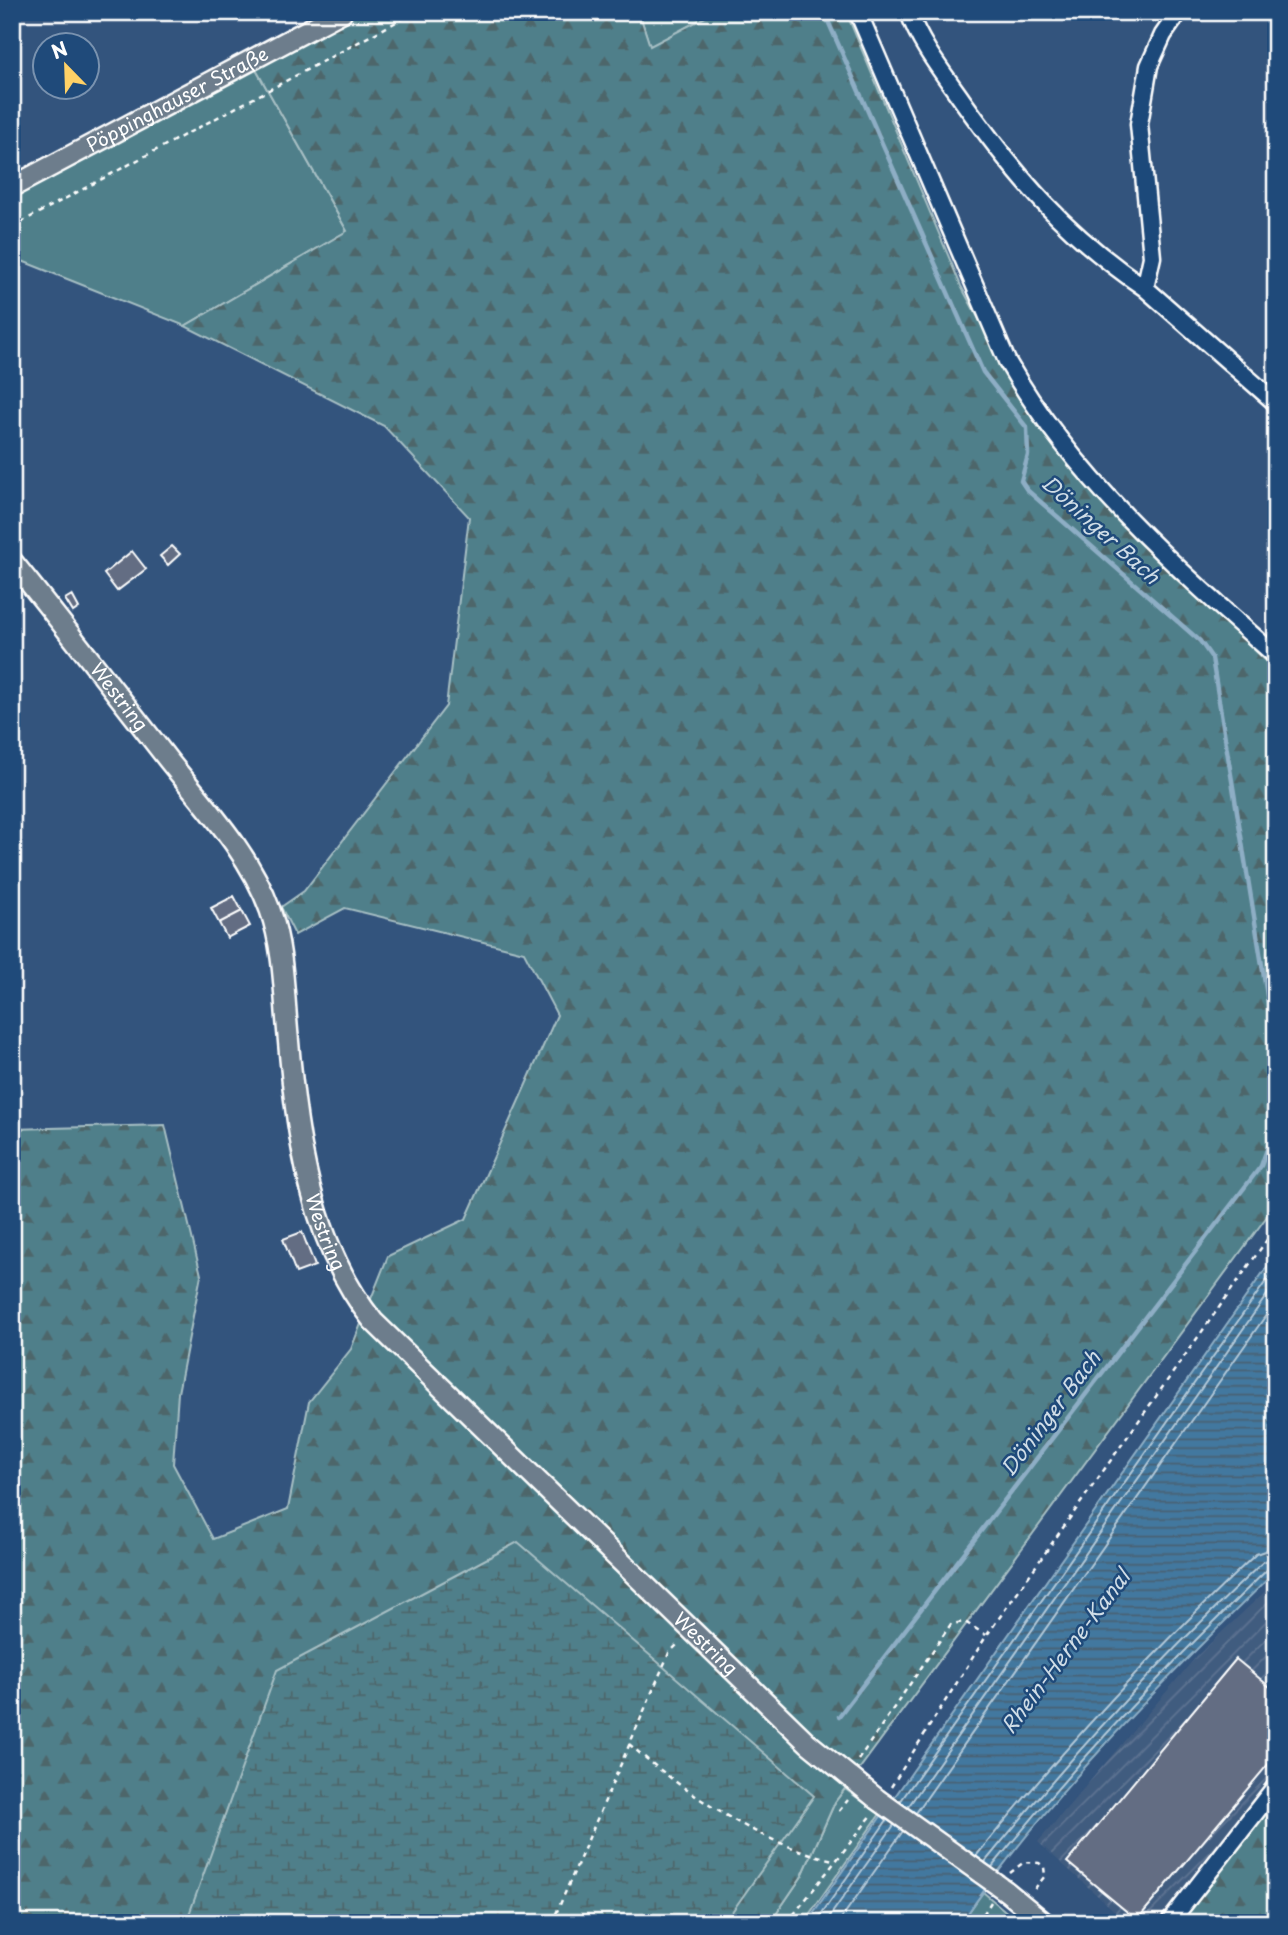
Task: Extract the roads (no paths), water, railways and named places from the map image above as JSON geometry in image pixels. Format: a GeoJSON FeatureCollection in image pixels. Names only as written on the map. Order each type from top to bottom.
{"type":"FeatureCollection","features":[{"type":"Feature","properties":{"kind":"main road","name":"Pöppinghauser Straße"},"geometry":{"type":"LineString","coordinates":[[12,187],[342,12]]}},
{"type":"Feature","properties":{"kind":"main road","name":"Westring"},"geometry":{"type":"LineString","coordinates":[[12,561],[207,809],[248,865],[263,891],[279,952],[300,1142],[324,1228],[356,1299],[373,1321],[692,1630],[849,1787],[880,1801],[1006,1891],[1045,1923]]}},
{"type":"Feature","properties":{"kind":"lane"},"geometry":{"type":"LineString","coordinates":[[858,12],[1001,348],[1026,395],[1090,479],[1276,656]]}},
{"type":"Feature","properties":{"kind":"lane"},"geometry":{"type":"LineString","coordinates":[[909,12],[937,66],[1027,187],[1060,222],[1101,257],[1145,288],[1276,402]]}},
{"type":"Feature","properties":{"kind":"lane"},"geometry":{"type":"LineString","coordinates":[[1145,288],[1152,257],[1139,124],[1149,66],[1163,35],[1179,12]]}},
{"type":"Feature","properties":{"kind":"lane"},"geometry":{"type":"LineString","coordinates":[[1169,1923],[1276,1786]]}},
{"type":"Feature","properties":{"kind":"water","name":"Rhein-Herne-Kanal"},"geometry":{"type":"Polygon","coordinates":[[[1276,1254],[1276,1571],[1150,1696],[1070,1784],[1032,1829],[961,1923],[806,1923],[1276,1254]]]}},
{"type":"Feature","properties":{"kind":"waterway","name":"Döninger Bach"},"geometry":{"type":"LineString","coordinates":[[824,12],[983,372],[1027,428],[1028,455],[1021,481],[1027,490],[1200,641],[1212,658],[1276,1051]]}},
{"type":"Feature","properties":{"kind":"waterway","name":"Döninger Bach"},"geometry":{"type":"LineString","coordinates":[[839,1716],[1261,1166],[1276,1124]]}}]}
